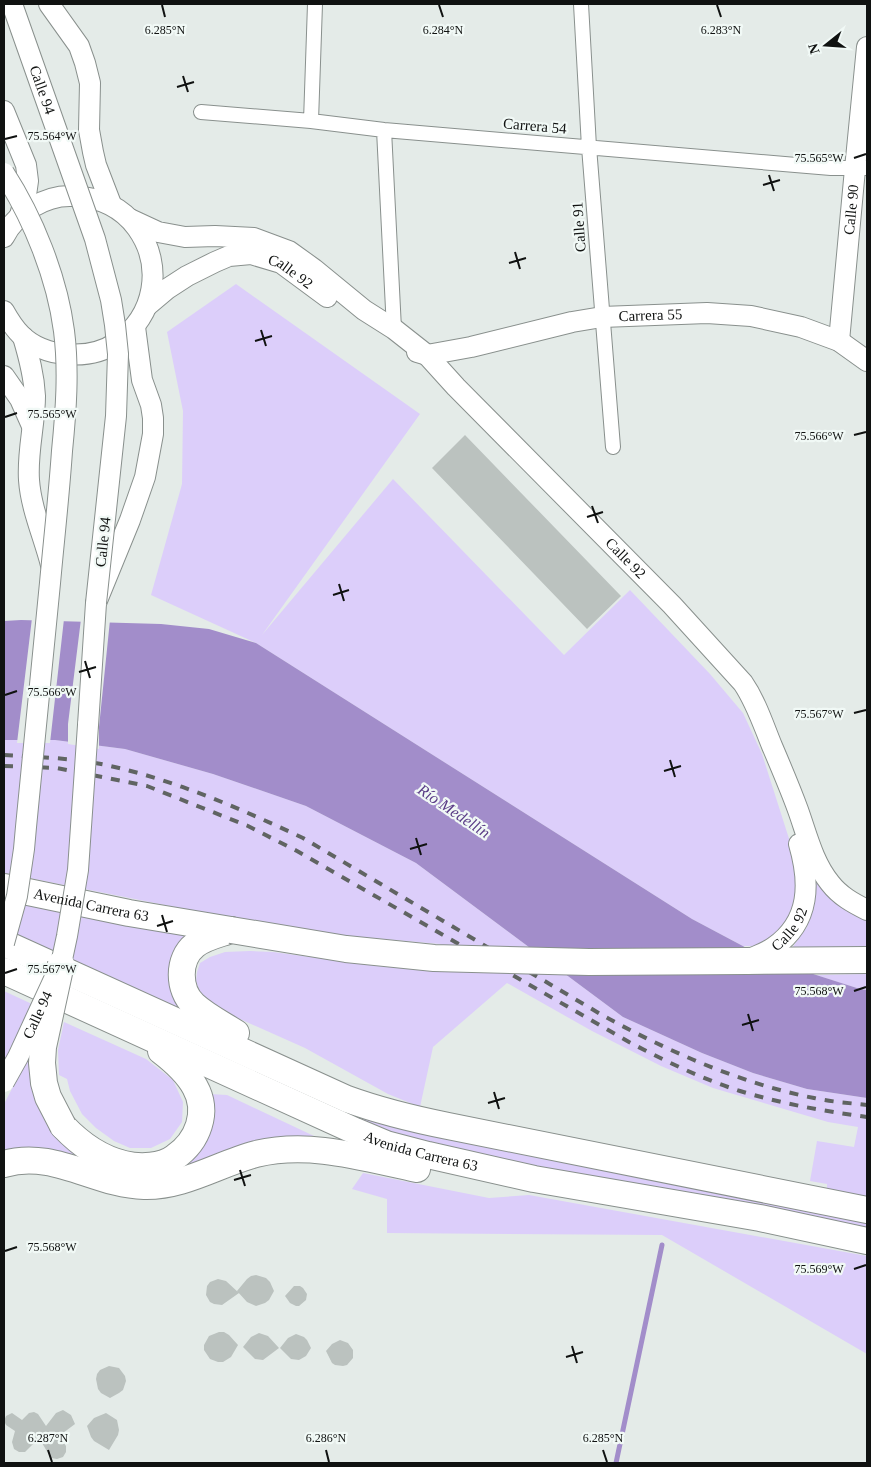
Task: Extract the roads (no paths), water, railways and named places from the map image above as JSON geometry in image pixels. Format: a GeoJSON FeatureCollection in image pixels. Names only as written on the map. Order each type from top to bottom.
{"type":"FeatureCollection","features":[{"type":"Feature","properties":{"kind":"highway","name":"Avenida Carrera 63"},"geometry":{"type":"LineString","coordinates":[[4,887],[129,913],[346,949],[434,958],[589,962],[867,960]]}},
{"type":"Feature","properties":{"kind":"highway"},"geometry":{"type":"LineString","coordinates":[[231,930],[196,944],[188,953],[182,970],[183,987],[187,996],[204,1014],[347,1099]]}},
{"type":"Feature","properties":{"kind":"highway","name":"Avenida Carrera 63"},"geometry":{"type":"LineString","coordinates":[[4,943],[347,1099],[388,1113],[867,1210]]}},
{"type":"Feature","properties":{"kind":"highway"},"geometry":{"type":"LineString","coordinates":[[60,964],[43,1047],[42,1063],[48,1097],[55,1113],[64,1126],[76,1140],[88,1149],[107,1159],[125,1165],[142,1166],[160,1164],[175,1158],[188,1145],[197,1132],[202,1112],[196,1087],[186,1074],[177,1064],[139,1033]]}},
{"type":"Feature","properties":{"kind":"highway","name":"Avenida Carrera 63"},"geometry":{"type":"LineString","coordinates":[[4,971],[370,1138],[428,1156],[534,1179],[760,1218],[867,1241]]}},
{"type":"Feature","properties":{"kind":"highway"},"geometry":{"type":"LineString","coordinates":[[4,1164],[30,1160],[53,1162],[119,1183],[144,1186],[170,1184],[257,1154],[289,1149],[315,1149],[417,1169],[534,1179]]}},
{"type":"Feature","properties":{"kind":"main road","name":"Calle 94"},"geometry":{"type":"LineString","coordinates":[[4,1082],[18,1057],[60,964],[69,926],[78,870],[96,603],[116,416],[118,354],[113,308],[95,239],[12,4]]}},
{"type":"Feature","properties":{"kind":"main road"},"geometry":{"type":"LineString","coordinates":[[49,4],[79,46],[85,63],[90,83],[89,130],[93,152],[111,204]]}},
{"type":"Feature","properties":{"kind":"main road","name":"Calle 90"},"geometry":{"type":"LineString","coordinates":[[839,341],[861,168],[867,47]]}},
{"type":"Feature","properties":{"kind":"main road"},"geometry":{"type":"LineString","coordinates":[[4,111],[26,165],[28,181],[20,215]]}},
{"type":"Feature","properties":{"kind":"main road"},"geometry":{"type":"LineString","coordinates":[[4,173],[39,242],[59,305],[64,331],[66,409],[24,849],[17,896],[4,943]]}},
{"type":"Feature","properties":{"kind":"main road"},"geometry":{"type":"LineString","coordinates":[[4,235],[20,215],[41,202],[64,196],[88,196],[111,204],[130,219],[144,238],[152,260],[153,283],[148,305],[135,327],[116,343],[93,353],[68,355],[44,350],[10,323]]}},
{"type":"Feature","properties":{"kind":"main road","name":"Calle 92"},"geometry":{"type":"LineString","coordinates":[[130,219],[158,232],[185,237],[254,238],[289,251],[364,310],[394,329],[427,355],[456,387],[672,606],[743,683],[752,698],[766,732],[805,848],[806,874],[806,887],[800,915],[786,937],[774,947],[746,960]]}},
{"type":"Feature","properties":{"kind":"main road","name":"Calle 92"},"geometry":{"type":"LineString","coordinates":[[148,305],[167,289],[214,262],[228,256],[251,254],[281,263],[359,323],[379,336],[398,346],[427,355]]}},
{"type":"Feature","properties":{"kind":"main road","name":"Carrera 55"},"geometry":{"type":"LineString","coordinates":[[427,355],[471,347],[572,322],[602,317],[707,313],[751,316],[801,327],[839,341],[867,361]]}},
{"type":"Feature","properties":{"kind":"main road"},"geometry":{"type":"LineString","coordinates":[[10,323],[32,367],[28,402],[33,428],[29,463],[30,492],[52,566]]}},
{"type":"Feature","properties":{"kind":"main road"},"geometry":{"type":"LineString","coordinates":[[96,603],[124,536],[145,477],[153,434],[153,418],[144,386],[135,327]]}},
{"type":"Feature","properties":{"kind":"main road"},"geometry":{"type":"LineString","coordinates":[[4,376],[28,402]]}},
{"type":"Feature","properties":{"kind":"main road"},"geometry":{"type":"LineString","coordinates":[[805,848],[831,884],[846,899],[867,910]]}},
{"type":"Feature","properties":{"kind":"street"},"geometry":{"type":"LineString","coordinates":[[311,121],[315,4]]}},
{"type":"Feature","properties":{"kind":"street","name":"Calle 91"},"geometry":{"type":"LineString","coordinates":[[581,4],[589,147],[613,447]]}},
{"type":"Feature","properties":{"kind":"street","name":"Carrera 54"},"geometry":{"type":"LineString","coordinates":[[200,112],[311,121],[384,130],[831,168],[861,168]]}},
{"type":"Feature","properties":{"kind":"street"},"geometry":{"type":"LineString","coordinates":[[384,130],[394,329]]}},
{"type":"Feature","properties":{"kind":"water","name":"Río Medellín"},"geometry":{"type":"Polygon","coordinates":[[[4,621],[161,624],[209,629],[256,643],[692,919],[756,953],[810,973],[867,990],[867,1098],[807,1089],[753,1073],[702,1053],[623,1017],[416,863],[306,806],[213,774],[125,749],[55,740],[4,740],[4,621]]]}},
{"type":"Feature","properties":{"kind":"waterway"},"geometry":{"type":"LineString","coordinates":[[616,1463],[662,1245]]}},
{"type":"Feature","properties":{"kind":"railway"},"geometry":{"type":"LineString","coordinates":[[4,755],[68,759],[106,765],[182,787],[231,806],[303,838],[602,1015],[652,1041],[705,1065],[760,1084],[821,1099],[867,1105]]}},
{"type":"Feature","properties":{"kind":"railway"},"geometry":{"type":"LineString","coordinates":[[4,766],[57,768],[147,786],[248,826],[297,851],[629,1042],[670,1063],[712,1081],[756,1096],[803,1107],[867,1117]]}}]}
